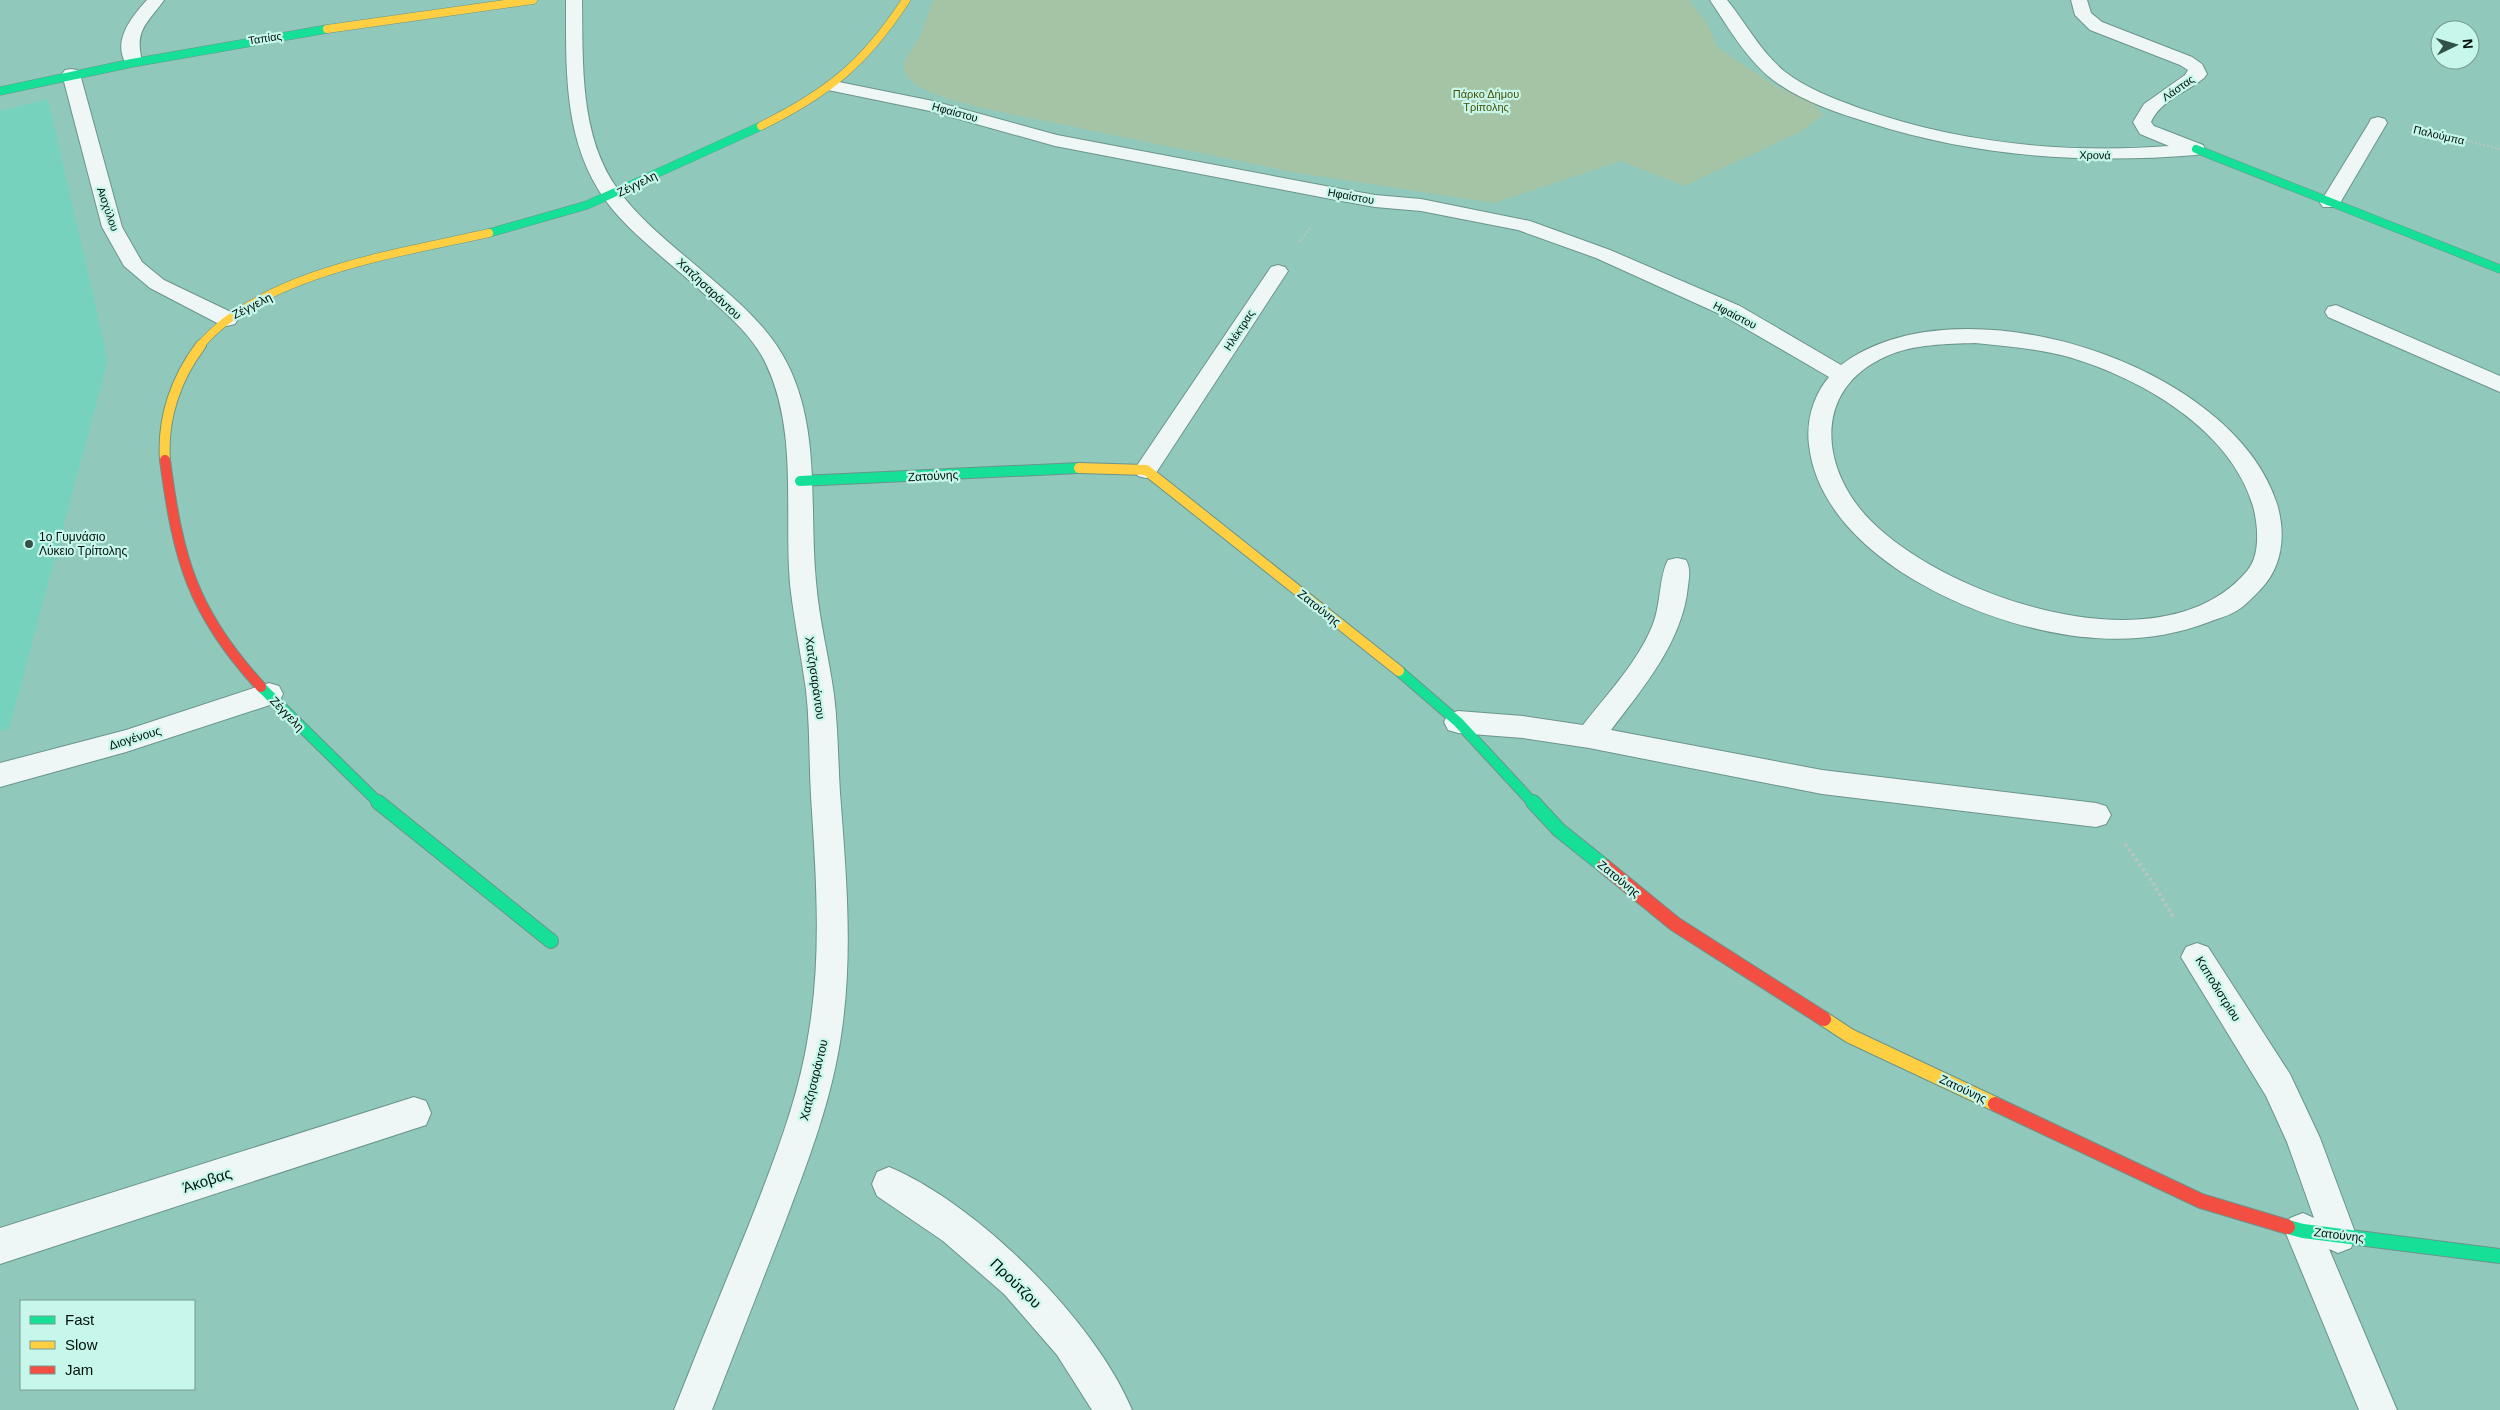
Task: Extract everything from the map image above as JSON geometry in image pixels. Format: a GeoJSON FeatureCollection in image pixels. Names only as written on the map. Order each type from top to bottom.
{"type":"FeatureCollection","features":[{"type":"Feature","properties":{"kind":"street"},"geometry":{"type":"LineString","coordinates":[[132,61],[128,47],[130,34],[156,0]]}},
{"type":"Feature","properties":{"kind":"street","name":"Ταπίας"},"geometry":{"type":"LineString","coordinates":[[0,91],[132,61],[351,25],[533,0]]}},
{"type":"Feature","properties":{"kind":"street","name":"Χατζησαράντου"},"geometry":{"type":"LineString","coordinates":[[574,0],[575,49],[582,124],[589,154],[600,178],[613,196],[640,225],[727,304],[755,334],[776,362],[789,395],[798,434],[801,570],[807,626],[821,702],[832,888],[833,945],[826,1032],[811,1098],[794,1154],[693,1410]]}},
{"type":"Feature","properties":{"kind":"street","name":"Ζέγγελη"},"geometry":{"type":"LineString","coordinates":[[551,941],[397,820],[333,760],[231,658],[208,622],[186,575],[168,507],[164,436],[174,390],[196,350],[227,319],[267,298],[318,276],[558,215],[613,196],[712,147],[796,110],[834,86],[872,52],[896,20],[906,0]]}},
{"type":"Feature","properties":{"kind":"street","name":"Χρονά"},"geometry":{"type":"LineString","coordinates":[[1718,0],[1761,60],[1781,77],[1845,109],[1885,123],[1935,137],[1988,147],[2050,154],[2149,154],[2196,150],[2500,269]]}},
{"type":"Feature","properties":{"kind":"street","name":"Λάστας"},"geometry":{"type":"LineString","coordinates":[[2079,0],[2083,15],[2096,26],[2186,61],[2196,68],[2198,74],[2161,99],[2145,115],[2142,122],[2147,130],[2196,150]]}},
{"type":"Feature","properties":{"kind":"street","name":"Αισχύλου"},"geometry":{"type":"LineString","coordinates":[[71,74],[112,228],[134,266],[157,284],[227,319]]}},
{"type":"Feature","properties":{"kind":"street","name":"Ηφαίστου"},"geometry":{"type":"LineString","coordinates":[[834,86],[933,106],[1054,140],[1336,194],[1470,213],[1523,225],[1603,254],[1732,311],[1842,375]]}},
{"type":"Feature","properties":{"kind":"street"},"geometry":{"type":"LineString","coordinates":[[2330,203],[2378,123]]}},
{"type":"Feature","properties":{"kind":"street","name":"Ηλέκτρας"},"geometry":{"type":"LineString","coordinates":[[1146,470],[1278,270]]}},
{"type":"Feature","properties":{"kind":"street"},"geometry":{"type":"LineString","coordinates":[[2336,312],[2500,385]]}},
{"type":"Feature","properties":{"kind":"street"},"geometry":{"type":"LineString","coordinates":[[1975,336],[2033,342],[2092,357],[2149,382],[2199,414],[2239,453],[2264,495],[2271,537],[2259,575],[2226,605],[2176,624],[2112,630],[2041,621],[1972,599],[1910,566],[1862,526],[1831,485],[1817,443],[1821,406],[1842,375],[1876,352],[1912,342],[1975,336]]}},
{"type":"Feature","properties":{"kind":"street","name":"Ζατούνης"},"geometry":{"type":"LineString","coordinates":[[800,481],[1101,467],[1146,470],[1205,519],[1390,663],[1458,722],[1559,830],[1675,924],[1850,1036],[2201,1201],[2303,1231],[2500,1256]]}},
{"type":"Feature","properties":{"kind":"street"},"geometry":{"type":"LineString","coordinates":[[1589,737],[1637,675],[1659,641],[1672,605],[1676,567]]}},
{"type":"Feature","properties":{"kind":"street","name":"Διογένους"},"geometry":{"type":"LineString","coordinates":[[0,775],[126,741],[269,694]]}},
{"type":"Feature","properties":{"kind":"street"},"geometry":{"type":"LineString","coordinates":[[1458,722],[1523,727],[1589,737],[1822,782],[2036,806],[2096,815]]}},
{"type":"Feature","properties":{"kind":"street","name":"Καποδιστρίου"},"geometry":{"type":"LineString","coordinates":[[2197,957],[2278,1085],[2303,1138],[2338,1235]]}},
{"type":"Feature","properties":{"kind":"street","name":"Άκοβας"},"geometry":{"type":"LineString","coordinates":[[0,1246],[414,1113]]}},
{"type":"Feature","properties":{"kind":"street","name":"Προύτζου"},"geometry":{"type":"LineString","coordinates":[[889,1184],[923,1204],[958,1229],[1011,1276],[1072,1343],[1090,1369],[1113,1410]]}},
{"type":"Feature","properties":{"kind":"street"},"geometry":{"type":"LineString","coordinates":[[2303,1231],[2378,1410]]}},
{"type":"Feature","properties":{"kind":"path","name":"Παλούμπα"},"geometry":{"type":"LineString","coordinates":[[2378,123],[2403,126],[2500,149]]}},
{"type":"Feature","properties":{"kind":"path"},"geometry":{"type":"LineString","coordinates":[[1278,270],[1336,194]]}},
{"type":"Feature","properties":{"kind":"path","name":"Καποδιστρίου"},"geometry":{"type":"LineString","coordinates":[[2096,815],[2117,832],[2151,880],[2197,957]]}},
{"type":"Feature","properties":{"kind":"shaded area","name":"1ο Γυμνάσιο Λύκειο Τρίπολης"},"geometry":{"type":"Polygon","coordinates":[[[48,99],[108,360],[9,729],[0,731],[0,111],[48,99]]]}},
{"type":"Feature","properties":{"kind":"green space","name":"Πάρκο Δήμου Τρίπολης"},"geometry":{"type":"Polygon","coordinates":[[[934,0],[1689,0],[1705,20],[1718,48],[1776,86],[1813,103],[1823,115],[1800,132],[1684,186],[1621,161],[1494,203],[1298,173],[982,108],[934,93],[921,88],[911,81],[905,72],[904,63],[918,40],[934,0]]]}},
{"type":"Feature","properties":{"kind":"traffic: fast"},"geometry":{"type":"LineString","coordinates":[[0,91],[132,63],[327,29]]}},
{"type":"Feature","properties":{"kind":"traffic: fast"},"geometry":{"type":"LineString","coordinates":[[489,233],[587,205],[761,126]]}},
{"type":"Feature","properties":{"kind":"traffic: fast"},"geometry":{"type":"LineString","coordinates":[[2196,149],[2500,269]]}},
{"type":"Feature","properties":{"kind":"traffic: fast"},"geometry":{"type":"LineString","coordinates":[[800,481],[1079,468]]}},
{"type":"Feature","properties":{"kind":"traffic: fast"},"geometry":{"type":"LineString","coordinates":[[1399,671],[1458,722],[1559,830],[1604,866]]}},
{"type":"Feature","properties":{"kind":"traffic: fast"},"geometry":{"type":"LineString","coordinates":[[261,687],[382,806],[551,941]]}},
{"type":"Feature","properties":{"kind":"traffic: fast"},"geometry":{"type":"LineString","coordinates":[[2288,1227],[2303,1231],[2500,1256]]}},
{"type":"Feature","properties":{"kind":"traffic: slow"},"geometry":{"type":"LineString","coordinates":[[327,29],[533,0]]}},
{"type":"Feature","properties":{"kind":"traffic: slow"},"geometry":{"type":"LineString","coordinates":[[761,126],[806,102],[844,75],[861,60],[876,42],[906,0]]}},
{"type":"Feature","properties":{"kind":"traffic: slow"},"geometry":{"type":"LineString","coordinates":[[165,460],[166,420],[171,401],[183,375],[206,339],[218,327],[244,308],[310,278],[347,266],[489,233]]}},
{"type":"Feature","properties":{"kind":"traffic: slow"},"geometry":{"type":"LineString","coordinates":[[1079,468],[1146,470],[1399,671]]}},
{"type":"Feature","properties":{"kind":"traffic: slow"},"geometry":{"type":"LineString","coordinates":[[1824,1019],[1850,1036],[1995,1104]]}},
{"type":"Feature","properties":{"kind":"traffic: jam"},"geometry":{"type":"LineString","coordinates":[[165,460],[175,526],[191,583],[218,635],[237,661],[261,687]]}},
{"type":"Feature","properties":{"kind":"traffic: jam"},"geometry":{"type":"LineString","coordinates":[[1604,866],[1675,924],[1824,1019]]}},
{"type":"Feature","properties":{"kind":"traffic: jam"},"geometry":{"type":"LineString","coordinates":[[1995,1104],[2201,1201],[2288,1227]]}},
{"type":"Feature","properties":{"kind":"place","name":"1ο Γυμνάσιο Λύκειο Τρίπολης"},"geometry":{"type":"Point","coordinates":[29,544]}}]}
